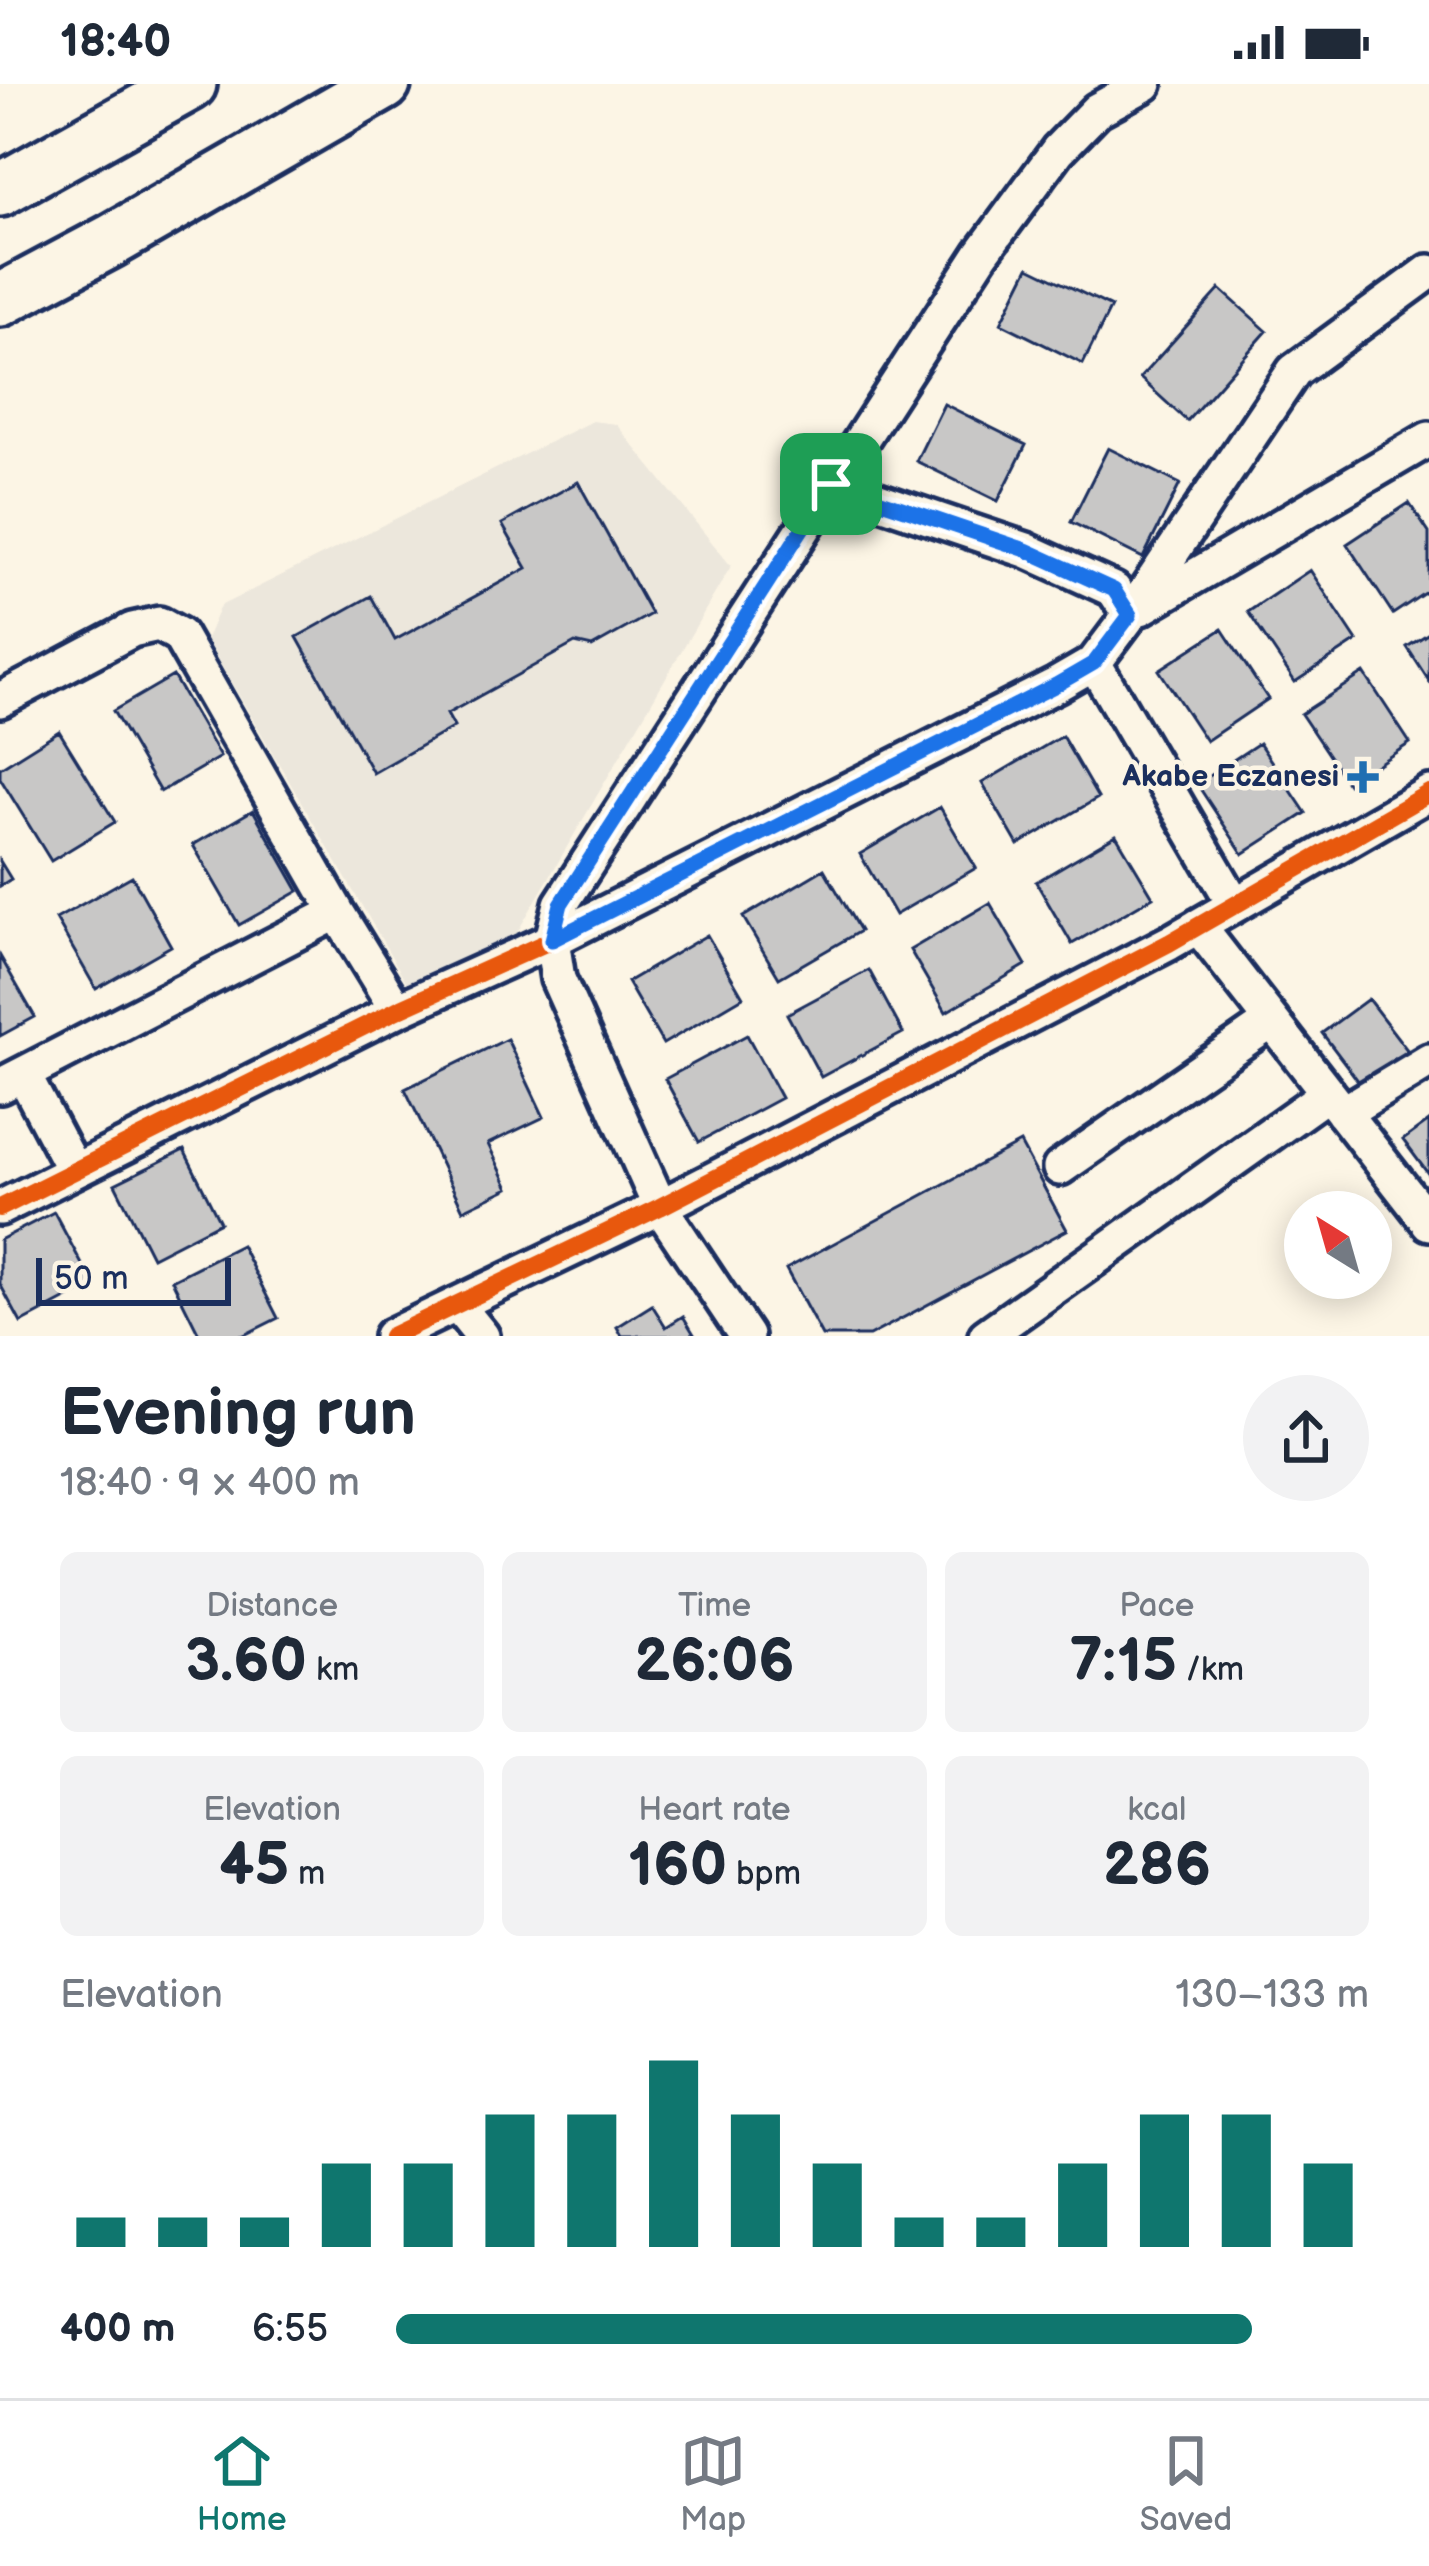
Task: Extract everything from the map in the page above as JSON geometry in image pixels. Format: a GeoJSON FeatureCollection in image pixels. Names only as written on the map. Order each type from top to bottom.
{"type":"FeatureCollection","features":[{"type":"Feature","properties":{"kind":"highway"},"geometry":{"type":"LineString","coordinates":[[0,190],[190,84]]}},
{"type":"Feature","properties":{"kind":"highway"},"geometry":{"type":"LineString","coordinates":[[0,300],[384,84]]}},
{"type":"Feature","properties":{"kind":"street"},"geometry":{"type":"LineString","coordinates":[[746,1336],[660,1207],[558,979],[552,940],[561,904],[982,254],[1058,150],[1097,110],[1145,84]]}},
{"type":"Feature","properties":{"kind":"street"},"geometry":{"type":"LineString","coordinates":[[0,1208],[397,1010],[552,940],[1094,663],[1294,371],[1429,272]]}},
{"type":"Feature","properties":{"kind":"street"},"geometry":{"type":"LineString","coordinates":[[1130,615],[1429,439]]}},
{"type":"Feature","properties":{"kind":"street"},"geometry":{"type":"LineString","coordinates":[[831,484],[1026,550],[1114,590],[1130,615]]}},
{"type":"Feature","properties":{"kind":"street"},"geometry":{"type":"LineString","coordinates":[[0,700],[132,630],[159,624],[179,635],[397,1010]]}},
{"type":"Feature","properties":{"kind":"street"},"geometry":{"type":"LineString","coordinates":[[1094,663],[1235,905]]}},
{"type":"Feature","properties":{"kind":"street"},"geometry":{"type":"LineString","coordinates":[[391,1336],[660,1207],[1198,926],[1429,794]]}},
{"type":"Feature","properties":{"kind":"street"},"geometry":{"type":"LineString","coordinates":[[74,1171],[12,1080],[337,912]]}},
{"type":"Feature","properties":{"kind":"street"},"geometry":{"type":"LineString","coordinates":[[1198,926],[1429,1223]]}},
{"type":"Feature","properties":{"kind":"street"},"geometry":{"type":"LineString","coordinates":[[1060,1168],[1272,1022]]}},
{"type":"Feature","properties":{"kind":"street"},"geometry":{"type":"LineString","coordinates":[[986,1336],[1335,1103],[1429,1061]]}},
{"type":"Feature","properties":{"kind":"street"},"geometry":{"type":"LineString","coordinates":[[457,1304],[482,1336]]}},
{"type":"Feature","properties":{"kind":"shaded area"},"geometry":{"type":"Polygon","coordinates":[[[592,421],[616,424],[731,566],[515,936],[407,983],[206,639],[220,606],[592,421]]]}},
{"type":"Feature","properties":{"kind":"building"},"geometry":{"type":"Polygon","coordinates":[[[1029,267],[1111,307],[1083,364],[1001,323],[1029,267]]]}},
{"type":"Feature","properties":{"kind":"building"},"geometry":{"type":"Polygon","coordinates":[[[1220,289],[1267,331],[1187,421],[1140,378],[1220,289]]]}},
{"type":"Feature","properties":{"kind":"building"},"geometry":{"type":"Polygon","coordinates":[[[944,404],[1026,445],[998,501],[916,461],[944,404]]]}},
{"type":"Feature","properties":{"kind":"building"},"geometry":{"type":"Polygon","coordinates":[[[1108,448],[1180,484],[1143,558],[1071,522],[1108,448]]]}},
{"type":"Feature","properties":{"kind":"building"},"geometry":{"type":"Polygon","coordinates":[[[578,482],[651,614],[592,647],[575,643],[447,714],[454,727],[373,773],[297,637],[371,596],[395,640],[527,568],[502,524],[578,482]]]}},
{"type":"Feature","properties":{"kind":"building"},"geometry":{"type":"Polygon","coordinates":[[[1409,503],[1429,533],[1429,590],[1393,614],[1347,544],[1409,503]]]}},
{"type":"Feature","properties":{"kind":"building"},"geometry":{"type":"Polygon","coordinates":[[[1310,570],[1357,641],[1295,682],[1248,612],[1310,570]]]}},
{"type":"Feature","properties":{"kind":"building"},"geometry":{"type":"Polygon","coordinates":[[[1222,629],[1268,699],[1206,741],[1159,670],[1222,629]]]}},
{"type":"Feature","properties":{"kind":"building"},"geometry":{"type":"Polygon","coordinates":[[[1429,633],[1429,681],[1407,647],[1429,633]]]}},
{"type":"Feature","properties":{"kind":"building"},"geometry":{"type":"Polygon","coordinates":[[[1364,673],[1410,743],[1348,784],[1301,714],[1364,673]]]}},
{"type":"Feature","properties":{"kind":"building"},"geometry":{"type":"Polygon","coordinates":[[[173,676],[220,757],[160,792],[113,711],[173,676]]]}},
{"type":"Feature","properties":{"kind":"building"},"geometry":{"type":"Polygon","coordinates":[[[59,731],[115,822],[51,861],[0,778],[0,768],[59,731]]]}},
{"type":"Feature","properties":{"kind":"building"},"geometry":{"type":"Polygon","coordinates":[[[1062,736],[1098,798],[1018,845],[982,783],[1062,736]]]}},
{"type":"Feature","properties":{"kind":"building"},"geometry":{"type":"Polygon","coordinates":[[[1259,743],[1306,813],[1243,854],[1197,784],[1259,743]]]}},
{"type":"Feature","properties":{"kind":"building"},"geometry":{"type":"Polygon","coordinates":[[[940,807],[976,868],[895,915],[860,854],[940,807]]]}},
{"type":"Feature","properties":{"kind":"building"},"geometry":{"type":"Polygon","coordinates":[[[253,810],[299,891],[239,925],[193,845],[253,810]]]}},
{"type":"Feature","properties":{"kind":"building"},"geometry":{"type":"Polygon","coordinates":[[[1116,835],[1153,897],[1072,944],[1036,882],[1116,835]]]}},
{"type":"Feature","properties":{"kind":"building"},"geometry":{"type":"Polygon","coordinates":[[[0,861],[11,879],[0,886],[0,861]]]}},
{"type":"Feature","properties":{"kind":"building"},"geometry":{"type":"Polygon","coordinates":[[[824,869],[860,931],[779,978],[743,917],[824,869]]]}},
{"type":"Feature","properties":{"kind":"building"},"geometry":{"type":"Polygon","coordinates":[[[132,876],[171,946],[96,989],[56,919],[132,876]]]}},
{"type":"Feature","properties":{"kind":"building"},"geometry":{"type":"Polygon","coordinates":[[[990,903],[1026,965],[946,1012],[910,950],[990,903]]]}},
{"type":"Feature","properties":{"kind":"building"},"geometry":{"type":"Polygon","coordinates":[[[707,935],[743,997],[663,1044],[627,982],[707,935]]]}},
{"type":"Feature","properties":{"kind":"building"},"geometry":{"type":"Polygon","coordinates":[[[0,956],[35,1017],[0,1036],[0,956]]]}},
{"type":"Feature","properties":{"kind":"building"},"geometry":{"type":"Polygon","coordinates":[[[869,970],[903,1033],[821,1077],[787,1014],[869,970]]]}},
{"type":"Feature","properties":{"kind":"building"},"geometry":{"type":"Polygon","coordinates":[[[1368,999],[1411,1055],[1365,1090],[1322,1033],[1368,999]]]}},
{"type":"Feature","properties":{"kind":"building"},"geometry":{"type":"Polygon","coordinates":[[[747,1035],[781,1098],[699,1142],[665,1079],[747,1035]]]}},
{"type":"Feature","properties":{"kind":"building"},"geometry":{"type":"Polygon","coordinates":[[[507,1039],[544,1117],[488,1144],[509,1188],[463,1210],[405,1089],[507,1039]]]}},
{"type":"Feature","properties":{"kind":"building"},"geometry":{"type":"Polygon","coordinates":[[[1429,1121],[1429,1175],[1403,1140],[1429,1121]]]}},
{"type":"Feature","properties":{"kind":"building"},"geometry":{"type":"Polygon","coordinates":[[[1020,1143],[1067,1230],[869,1336],[822,1336],[786,1269],[1020,1143]]]}},
{"type":"Feature","properties":{"kind":"building"},"geometry":{"type":"Polygon","coordinates":[[[184,1150],[220,1222],[152,1257],[115,1184],[184,1150]]]}},
{"type":"Feature","properties":{"kind":"building"},"geometry":{"type":"Polygon","coordinates":[[[54,1212],[93,1285],[21,1323],[0,1284],[0,1240],[54,1212]]]}},
{"type":"Feature","properties":{"kind":"building"},"geometry":{"type":"Polygon","coordinates":[[[241,1245],[278,1318],[242,1336],[200,1336],[172,1280],[241,1245]]]}},
{"type":"Feature","properties":{"kind":"building"},"geometry":{"type":"Polygon","coordinates":[[[652,1305],[666,1327],[683,1316],[695,1336],[622,1336],[617,1327],[652,1305]]]}},
{"type":"Feature","properties":{"kind":"cycle path"},"geometry":{"type":"LineString","coordinates":[[0,1208],[397,1010],[552,940],[1056,685],[1094,663],[1130,615],[1114,590],[1026,550],[831,484]]}},
{"type":"Feature","properties":{"kind":"cycle path"},"geometry":{"type":"LineString","coordinates":[[391,1336],[660,1207],[1169,943],[1429,793]]}},
{"type":"Feature","properties":{"kind":"place","name":"Akabe Eczanesi"},"geometry":{"type":"Point","coordinates":[1363,777]}},
{"type":"Feature","properties":{"kind":"route"},"geometry":{"type":"LineString","coordinates":[[831,484],[1026,550],[1114,590],[1130,615],[1094,663],[1056,685],[552,940],[561,904],[831,484]]}}]}
